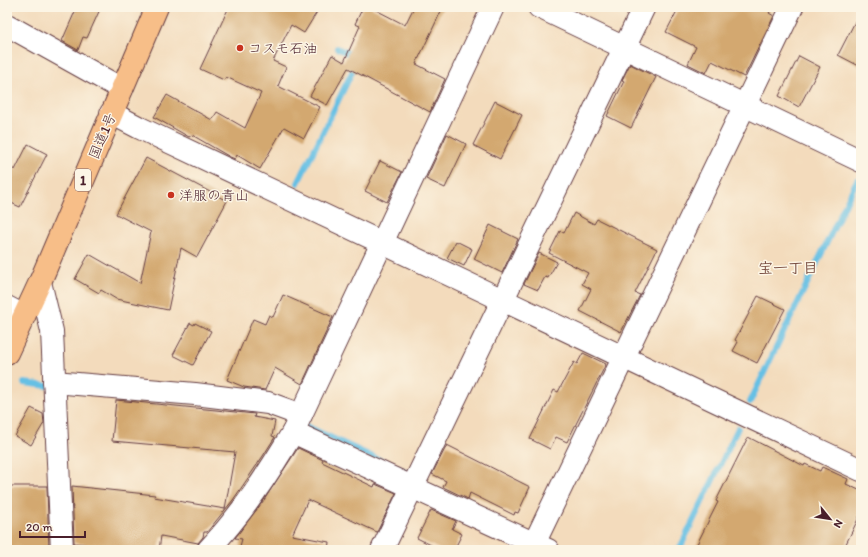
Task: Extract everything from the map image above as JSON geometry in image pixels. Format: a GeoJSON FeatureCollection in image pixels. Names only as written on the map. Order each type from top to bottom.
{"type":"FeatureCollection","features":[{"type":"Feature","properties":{"kind":"highway","name":"国道1号"},"geometry":{"type":"LineString","coordinates":[[7,352],[16,311],[40,282],[157,7]]}},
{"type":"Feature","properties":{"kind":"street"},"geometry":{"type":"LineString","coordinates":[[208,550],[228,528],[260,487],[297,423],[493,7]]}},
{"type":"Feature","properties":{"kind":"street"},"geometry":{"type":"LineString","coordinates":[[539,7],[861,161]]}},
{"type":"Feature","properties":{"kind":"street"},"geometry":{"type":"LineString","coordinates":[[382,550],[644,7]]}},
{"type":"Feature","properties":{"kind":"street"},"geometry":{"type":"LineString","coordinates":[[54,382],[195,394],[268,403],[297,423],[412,487],[538,548],[623,358],[792,7]]}},
{"type":"Feature","properties":{"kind":"street"},"geometry":{"type":"LineString","coordinates":[[7,25],[122,89]]}},
{"type":"Feature","properties":{"kind":"street"},"geometry":{"type":"LineString","coordinates":[[111,113],[502,301],[861,470]]}},
{"type":"Feature","properties":{"kind":"street"},"geometry":{"type":"LineString","coordinates":[[40,282],[52,331],[62,550]]}},
{"type":"Feature","properties":{"kind":"building"},"geometry":{"type":"Polygon","coordinates":[[[77,7],[101,7],[87,38],[83,37],[78,50],[62,41],[77,7]]]}},
{"type":"Feature","properties":{"kind":"building"},"geometry":{"type":"Polygon","coordinates":[[[229,7],[320,7],[304,33],[291,25],[273,61],[286,67],[278,86],[320,107],[304,138],[284,127],[260,169],[237,155],[235,159],[192,135],[189,137],[154,117],[167,95],[212,120],[217,112],[245,128],[261,93],[226,77],[224,80],[200,69],[229,7]]]}},
{"type":"Feature","properties":{"kind":"building"},"geometry":{"type":"Polygon","coordinates":[[[363,7],[370,7],[405,25],[414,7],[443,7],[416,64],[445,79],[430,112],[348,68],[327,105],[310,96],[332,55],[344,62],[360,26],[355,24],[363,7]]]}},
{"type":"Feature","properties":{"kind":"building"},"geometry":{"type":"Polygon","coordinates":[[[679,7],[773,7],[769,13],[774,16],[744,77],[712,61],[706,73],[688,64],[696,47],[666,32],[679,7]]]}},
{"type":"Feature","properties":{"kind":"building"},"geometry":{"type":"Polygon","coordinates":[[[861,10],[861,67],[838,55],[861,10]]]}},
{"type":"Feature","properties":{"kind":"building"},"geometry":{"type":"Polygon","coordinates":[[[799,56],[820,67],[799,107],[779,96],[799,56]]]}},
{"type":"Feature","properties":{"kind":"building"},"geometry":{"type":"Polygon","coordinates":[[[630,64],[656,77],[631,128],[607,116],[624,81],[622,80],[630,64]]]}},
{"type":"Feature","properties":{"kind":"building"},"geometry":{"type":"Polygon","coordinates":[[[495,101],[522,115],[500,159],[473,145],[495,101]]]}},
{"type":"Feature","properties":{"kind":"building"},"geometry":{"type":"Polygon","coordinates":[[[447,134],[466,144],[445,188],[426,179],[447,134]]]}},
{"type":"Feature","properties":{"kind":"building"},"geometry":{"type":"Polygon","coordinates":[[[28,144],[47,154],[20,207],[7,201],[7,166],[15,170],[28,144]]]}},
{"type":"Feature","properties":{"kind":"building"},"geometry":{"type":"Polygon","coordinates":[[[146,158],[227,201],[197,257],[181,248],[168,310],[116,299],[101,290],[99,293],[75,279],[89,254],[140,283],[151,232],[116,214],[146,158]]]}},
{"type":"Feature","properties":{"kind":"building"},"geometry":{"type":"Polygon","coordinates":[[[380,161],[402,172],[387,202],[365,191],[380,161]]]}},
{"type":"Feature","properties":{"kind":"building"},"geometry":{"type":"Polygon","coordinates":[[[574,213],[594,224],[597,219],[657,249],[635,293],[640,295],[621,332],[580,311],[591,289],[582,284],[588,273],[549,253],[560,231],[564,233],[574,213]]]}},
{"type":"Feature","properties":{"kind":"building"},"geometry":{"type":"Polygon","coordinates":[[[490,225],[518,239],[502,273],[474,259],[490,225]]]}},
{"type":"Feature","properties":{"kind":"building"},"geometry":{"type":"Polygon","coordinates":[[[456,241],[472,249],[464,266],[447,258],[456,241]]]}},
{"type":"Feature","properties":{"kind":"building"},"geometry":{"type":"Polygon","coordinates":[[[539,253],[557,262],[548,278],[545,277],[538,290],[524,284],[539,253]]]}},
{"type":"Feature","properties":{"kind":"building"},"geometry":{"type":"Polygon","coordinates":[[[283,295],[333,317],[302,384],[275,368],[265,390],[244,387],[227,380],[253,319],[265,324],[269,315],[273,317],[283,295]]]}},
{"type":"Feature","properties":{"kind":"building"},"geometry":{"type":"Polygon","coordinates":[[[758,296],[785,309],[757,363],[733,351],[738,342],[735,340],[758,296]]]}},
{"type":"Feature","properties":{"kind":"building"},"geometry":{"type":"Polygon","coordinates":[[[190,323],[194,325],[195,323],[211,331],[193,365],[173,355],[190,323]]]}},
{"type":"Feature","properties":{"kind":"building"},"geometry":{"type":"Polygon","coordinates":[[[583,353],[606,364],[567,442],[556,437],[550,449],[530,439],[554,390],[558,392],[574,362],[577,364],[583,353]]]}},
{"type":"Feature","properties":{"kind":"building"},"geometry":{"type":"Polygon","coordinates":[[[116,400],[255,414],[254,417],[275,421],[272,436],[275,437],[233,500],[207,532],[204,532],[203,537],[198,543],[161,536],[159,550],[122,550],[123,549],[74,543],[72,486],[155,495],[154,497],[225,509],[235,452],[112,441],[116,400]]]}},
{"type":"Feature","properties":{"kind":"building"},"geometry":{"type":"Polygon","coordinates":[[[31,408],[43,414],[44,423],[31,445],[15,436],[31,408]]]}},
{"type":"Feature","properties":{"kind":"building"},"geometry":{"type":"Polygon","coordinates":[[[748,437],[804,466],[805,464],[820,471],[822,467],[848,479],[846,484],[861,491],[861,513],[843,550],[694,550],[718,502],[716,501],[748,437]]]}},
{"type":"Feature","properties":{"kind":"building"},"geometry":{"type":"Polygon","coordinates":[[[447,445],[530,487],[518,513],[515,512],[514,515],[470,493],[468,499],[443,487],[446,481],[432,474],[447,445]]]}},
{"type":"Feature","properties":{"kind":"building"},"geometry":{"type":"Polygon","coordinates":[[[298,448],[323,460],[322,462],[374,487],[375,484],[396,493],[377,532],[308,500],[292,535],[329,542],[328,550],[277,550],[261,547],[261,550],[239,550],[242,539],[235,538],[264,500],[298,448]]]}},
{"type":"Feature","properties":{"kind":"building"},"geometry":{"type":"Polygon","coordinates":[[[8,486],[47,486],[49,550],[7,550],[8,486]]]}},
{"type":"Feature","properties":{"kind":"building"},"geometry":{"type":"Polygon","coordinates":[[[431,510],[456,521],[452,529],[462,534],[454,550],[441,550],[417,538],[431,510]]]}},
{"type":"Feature","properties":{"kind":"waterway"},"geometry":{"type":"LineString","coordinates":[[337,48],[354,56]]}},
{"type":"Feature","properties":{"kind":"waterway"},"geometry":{"type":"LineString","coordinates":[[298,183],[356,64]]}},
{"type":"Feature","properties":{"kind":"waterway"},"geometry":{"type":"LineString","coordinates":[[750,402],[857,180]]}},
{"type":"Feature","properties":{"kind":"waterway"},"geometry":{"type":"LineString","coordinates":[[24,383],[48,386]]}},
{"type":"Feature","properties":{"kind":"waterway"},"geometry":{"type":"LineString","coordinates":[[304,425],[405,472]]}},
{"type":"Feature","properties":{"kind":"waterway"},"geometry":{"type":"LineString","coordinates":[[679,550],[738,428]]}},
{"type":"Feature","properties":{"kind":"waterway"},"geometry":{"type":"LineString","coordinates":[[552,544],[565,550]]}},
{"type":"Feature","properties":{"kind":"place","name":"コスモ石油"},"geometry":{"type":"Point","coordinates":[240,48]}},
{"type":"Feature","properties":{"kind":"place","name":"洋服の青山"},"geometry":{"type":"Point","coordinates":[171,195]}},
{"type":"Feature","properties":{"kind":"district","name":"宝一丁目"},"geometry":{"type":"Point","coordinates":[788,268]}}]}
